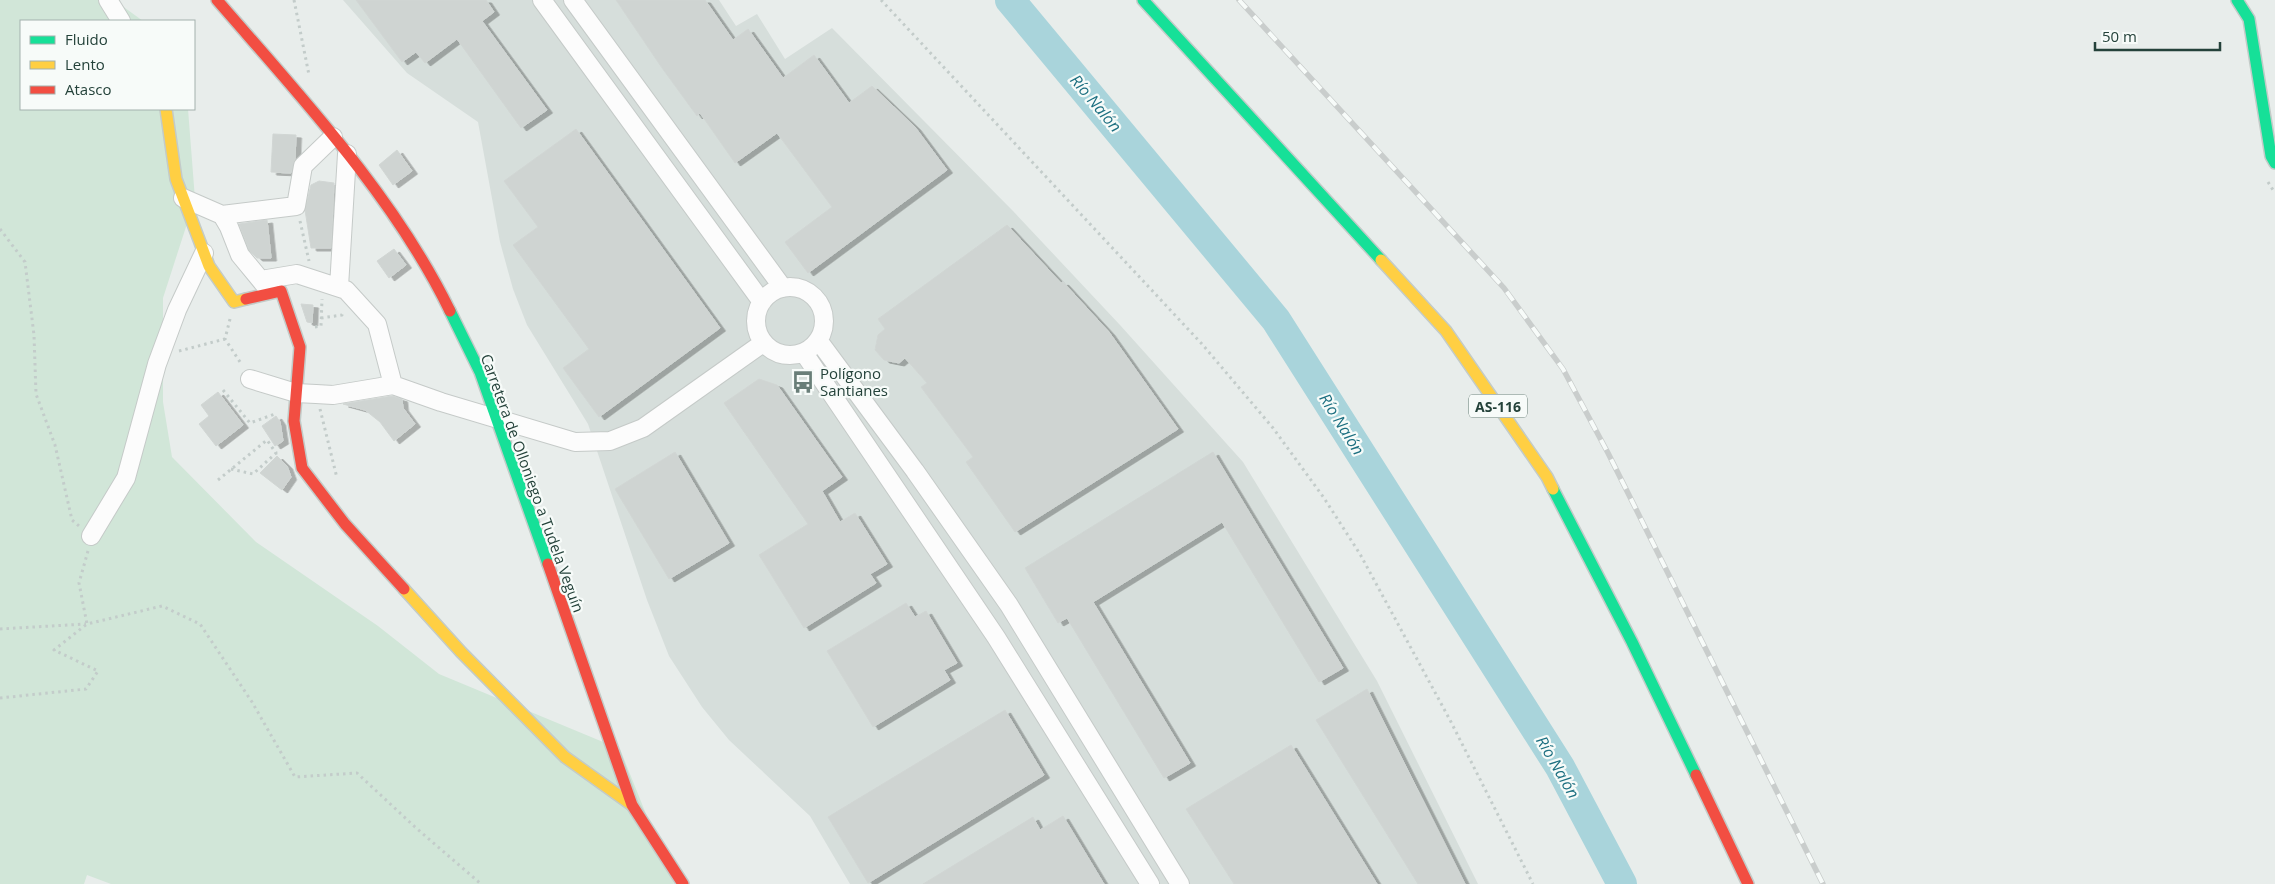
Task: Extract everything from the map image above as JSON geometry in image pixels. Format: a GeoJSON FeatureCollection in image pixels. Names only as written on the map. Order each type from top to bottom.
{"type":"FeatureCollection","features":[{"type":"Feature","properties":{"kind":"street"},"geometry":{"type":"LineString","coordinates":[[108,0],[120,20]]}},
{"type":"Feature","properties":{"kind":"street","name":"Carretera de Olloniego a Tudela Veguín"},"geometry":{"type":"LineString","coordinates":[[217,0],[377,191],[440,290],[480,372],[632,805],[683,884]]}},
{"type":"Feature","properties":{"kind":"street"},"geometry":{"type":"LineString","coordinates":[[542,0],[762,302]]}},
{"type":"Feature","properties":{"kind":"street"},"geometry":{"type":"LineString","coordinates":[[573,0],[783,288]]}},
{"type":"Feature","properties":{"kind":"street","name":"AS-116"},"geometry":{"type":"LineString","coordinates":[[1143,0],[1446,331],[1547,477],[1632,642],[1748,884]]}},
{"type":"Feature","properties":{"kind":"street"},"geometry":{"type":"LineString","coordinates":[[2237,0],[2249,18],[2271,156],[2275,163]]}},
{"type":"Feature","properties":{"kind":"street"},"geometry":{"type":"LineString","coordinates":[[166,110],[176,179],[209,266],[234,302],[266,286],[297,274],[346,290],[378,324],[393,385]]}},
{"type":"Feature","properties":{"kind":"street"},"geometry":{"type":"LineString","coordinates":[[183,198],[222,215],[296,206],[303,166],[333,137]]}},
{"type":"Feature","properties":{"kind":"street"},"geometry":{"type":"LineString","coordinates":[[325,283],[347,154]]}},
{"type":"Feature","properties":{"kind":"street"},"geometry":{"type":"LineString","coordinates":[[222,215],[240,255],[266,286],[281,291],[300,347],[294,421],[302,468],[345,524],[461,652],[565,757],[632,805]]}},
{"type":"Feature","properties":{"kind":"street"},"geometry":{"type":"LineString","coordinates":[[91,536],[126,478],[160,357],[177,310],[204,253]]}},
{"type":"Feature","properties":{"kind":"street"},"geometry":{"type":"LineString","coordinates":[[783,288],[800,288],[816,298],[822,308],[825,325],[822,337],[804,353],[793,356],[780,354],[763,343],[758,332],[756,320],[762,302],[776,290],[783,288]]}},
{"type":"Feature","properties":{"kind":"street"},"geometry":{"type":"LineString","coordinates":[[818,340],[915,471],[1009,605],[1180,884]]}},
{"type":"Feature","properties":{"kind":"street"},"geometry":{"type":"LineString","coordinates":[[250,379],[296,401],[316,394],[333,394],[393,385],[441,402],[576,442],[610,441],[643,428],[763,343]]}},
{"type":"Feature","properties":{"kind":"street"},"geometry":{"type":"LineString","coordinates":[[804,353],[996,637],[1150,884]]}},
{"type":"Feature","properties":{"kind":"path"},"geometry":{"type":"LineString","coordinates":[[294,0],[310,80]]}},
{"type":"Feature","properties":{"kind":"path"},"geometry":{"type":"LineString","coordinates":[[881,0],[1202,344],[1274,428],[1324,498],[1360,554],[1450,720],[1533,884]]}},
{"type":"Feature","properties":{"kind":"path"},"geometry":{"type":"LineString","coordinates":[[294,330],[321,326],[325,283],[296,206]]}},
{"type":"Feature","properties":{"kind":"path"},"geometry":{"type":"LineString","coordinates":[[0,229],[25,262],[34,335],[36,394],[55,444],[72,520],[91,536],[79,583],[87,624]]}},
{"type":"Feature","properties":{"kind":"path"},"geometry":{"type":"LineString","coordinates":[[234,302],[225,340],[250,379]]}},
{"type":"Feature","properties":{"kind":"path"},"geometry":{"type":"LineString","coordinates":[[160,357],[225,340]]}},
{"type":"Feature","properties":{"kind":"path"},"geometry":{"type":"LineString","coordinates":[[223,390],[250,423],[296,401]]}},
{"type":"Feature","properties":{"kind":"path"},"geometry":{"type":"LineString","coordinates":[[316,394],[337,481],[320,492]]}},
{"type":"Feature","properties":{"kind":"path"},"geometry":{"type":"LineString","coordinates":[[218,480],[267,440],[276,453]]}},
{"type":"Feature","properties":{"kind":"path"},"geometry":{"type":"LineString","coordinates":[[231,469],[253,474],[276,453],[299,449]]}},
{"type":"Feature","properties":{"kind":"path"},"geometry":{"type":"LineString","coordinates":[[0,629],[87,624],[162,606],[200,624],[252,702],[295,777],[357,773],[415,827],[481,884]]}},
{"type":"Feature","properties":{"kind":"path"},"geometry":{"type":"LineString","coordinates":[[0,698],[86,689],[98,671],[54,650],[87,624]]}},
{"type":"Feature","properties":{"kind":"shaded area"},"geometry":{"type":"Polygon","coordinates":[[[343,0],[719,0],[736,26],[757,14],[785,59],[832,28],[1013,211],[1120,325],[1243,462],[1377,681],[1478,884],[850,884],[810,816],[729,740],[702,707],[669,656],[647,600],[588,424],[527,325],[513,289],[500,242],[478,122],[407,73],[343,0]]]}},
{"type":"Feature","properties":{"kind":"green space"},"geometry":{"type":"Polygon","coordinates":[[[0,0],[114,0],[142,20],[20,20],[20,110],[188,110],[195,199],[163,298],[163,402],[172,457],[256,542],[378,626],[439,674],[620,749],[674,884],[111,884],[87,875],[84,884],[0,884],[0,0]]]}},
{"type":"Feature","properties":{"kind":"building"},"geometry":{"type":"Polygon","coordinates":[[[356,0],[486,0],[494,12],[482,21],[547,110],[521,128],[457,39],[425,63],[416,52],[402,62],[356,0]]]}},
{"type":"Feature","properties":{"kind":"building"},"geometry":{"type":"Polygon","coordinates":[[[616,0],[705,0],[733,40],[748,29],[783,78],[814,55],[849,103],[872,86],[915,127],[947,170],[808,273],[785,242],[832,207],[777,133],[735,163],[700,113],[697,116],[616,0]]]}},
{"type":"Feature","properties":{"kind":"building"},"geometry":{"type":"Polygon","coordinates":[[[576,129],[720,328],[599,417],[563,368],[589,349],[513,245],[538,227],[504,181],[576,129]]]}},
{"type":"Feature","properties":{"kind":"building"},"geometry":{"type":"Polygon","coordinates":[[[273,134],[296,135],[295,159],[291,173],[271,172],[273,134]]]}},
{"type":"Feature","properties":{"kind":"building"},"geometry":{"type":"Polygon","coordinates":[[[397,150],[412,171],[393,185],[379,165],[397,150]]]}},
{"type":"Feature","properties":{"kind":"building"},"geometry":{"type":"Polygon","coordinates":[[[319,181],[334,183],[331,248],[311,248],[305,210],[311,185],[319,181]]]}},
{"type":"Feature","properties":{"kind":"building"},"geometry":{"type":"Polygon","coordinates":[[[267,220],[271,258],[257,258],[249,250],[239,224],[267,220]]]}},
{"type":"Feature","properties":{"kind":"building"},"geometry":{"type":"Polygon","coordinates":[[[1007,225],[1109,332],[1178,429],[1015,532],[966,462],[973,457],[921,387],[927,383],[905,358],[899,363],[884,360],[875,350],[878,335],[885,329],[878,319],[1007,225]]]}},
{"type":"Feature","properties":{"kind":"building"},"geometry":{"type":"Polygon","coordinates":[[[394,249],[406,265],[389,278],[377,261],[394,249]]]}},
{"type":"Feature","properties":{"kind":"building"},"geometry":{"type":"Polygon","coordinates":[[[301,304],[313,305],[312,323],[307,322],[301,304]]]}},
{"type":"Feature","properties":{"kind":"building"},"geometry":{"type":"Polygon","coordinates":[[[759,379],[777,385],[842,477],[822,491],[840,522],[855,513],[887,564],[870,574],[876,583],[804,628],[759,555],[808,524],[724,403],[759,379]]]}},
{"type":"Feature","properties":{"kind":"building"},"geometry":{"type":"Polygon","coordinates":[[[218,392],[243,425],[216,446],[199,424],[209,416],[201,405],[218,392]]]}},
{"type":"Feature","properties":{"kind":"building"},"geometry":{"type":"Polygon","coordinates":[[[392,396],[402,399],[403,408],[415,424],[394,441],[380,422],[365,410],[343,404],[392,396]]]}},
{"type":"Feature","properties":{"kind":"building"},"geometry":{"type":"Polygon","coordinates":[[[276,416],[280,422],[283,441],[275,446],[262,426],[276,416]]]}},
{"type":"Feature","properties":{"kind":"building"},"geometry":{"type":"Polygon","coordinates":[[[675,452],[729,543],[669,579],[615,489],[675,452]]]}},
{"type":"Feature","properties":{"kind":"building"},"geometry":{"type":"Polygon","coordinates":[[[1213,452],[1343,668],[1319,682],[1222,522],[1093,602],[1190,763],[1164,778],[1067,618],[1058,623],[1025,568],[1213,452]]]}},
{"type":"Feature","properties":{"kind":"building"},"geometry":{"type":"Polygon","coordinates":[[[277,456],[287,466],[291,477],[282,490],[260,473],[277,456]]]}},
{"type":"Feature","properties":{"kind":"building"},"geometry":{"type":"Polygon","coordinates":[[[906,603],[915,617],[926,611],[957,663],[944,670],[950,680],[873,727],[827,651],[906,603]]]}},
{"type":"Feature","properties":{"kind":"building"},"geometry":{"type":"Polygon","coordinates":[[[1367,689],[1465,884],[1418,884],[1316,720],[1367,689]]]}},
{"type":"Feature","properties":{"kind":"building"},"geometry":{"type":"Polygon","coordinates":[[[1005,710],[1044,775],[868,883],[828,817],[1005,710]]]}},
{"type":"Feature","properties":{"kind":"building"},"geometry":{"type":"Polygon","coordinates":[[[1291,745],[1377,884],[1234,884],[1186,809],[1291,745]]]}},
{"type":"Feature","properties":{"kind":"building"},"geometry":{"type":"Polygon","coordinates":[[[1063,816],[1104,884],[923,884],[1033,817],[1040,830],[1063,816]]]}},
{"type":"Feature","properties":{"kind":"waterway","name":"Río Nalón"},"geometry":{"type":"LineString","coordinates":[[1010,0],[1276,320],[1560,767],[1622,884]]}},
{"type":"Feature","properties":{"kind":"railway"},"geometry":{"type":"LineString","coordinates":[[1239,0],[1504,288],[1563,369],[1608,453],[1823,884]]}},
{"type":"Feature","properties":{"kind":"traffic: fast"},"geometry":{"type":"LineString","coordinates":[[1143,0],[1381,260]]}},
{"type":"Feature","properties":{"kind":"traffic: fast"},"geometry":{"type":"LineString","coordinates":[[2237,0],[2249,19],[2271,156],[2275,163]]}},
{"type":"Feature","properties":{"kind":"traffic: fast"},"geometry":{"type":"LineString","coordinates":[[450,311],[480,372],[548,564]]}},
{"type":"Feature","properties":{"kind":"traffic: fast"},"geometry":{"type":"LineString","coordinates":[[1553,489],[1632,642],[1696,775]]}},
{"type":"Feature","properties":{"kind":"traffic: slow"},"geometry":{"type":"LineString","coordinates":[[166,110],[176,179],[209,266],[234,302],[246,299]]}},
{"type":"Feature","properties":{"kind":"traffic: slow"},"geometry":{"type":"LineString","coordinates":[[1381,260],[1446,331],[1547,477],[1553,489]]}},
{"type":"Feature","properties":{"kind":"traffic: slow"},"geometry":{"type":"LineString","coordinates":[[404,589],[461,652],[565,757],[632,805]]}},
{"type":"Feature","properties":{"kind":"traffic: jam"},"geometry":{"type":"LineString","coordinates":[[217,0],[344,148],[374,187],[402,227],[450,311]]}},
{"type":"Feature","properties":{"kind":"traffic: jam"},"geometry":{"type":"LineString","coordinates":[[246,299],[281,291],[300,347],[294,421],[302,468],[345,524],[404,589]]}},
{"type":"Feature","properties":{"kind":"traffic: jam"},"geometry":{"type":"LineString","coordinates":[[548,564],[632,805],[683,884]]}},
{"type":"Feature","properties":{"kind":"traffic: jam"},"geometry":{"type":"LineString","coordinates":[[1696,775],[1748,884]]}},
{"type":"Feature","properties":{"kind":"place","name":"Polígono Santianes"},"geometry":{"type":"Point","coordinates":[803,382]}}]}
